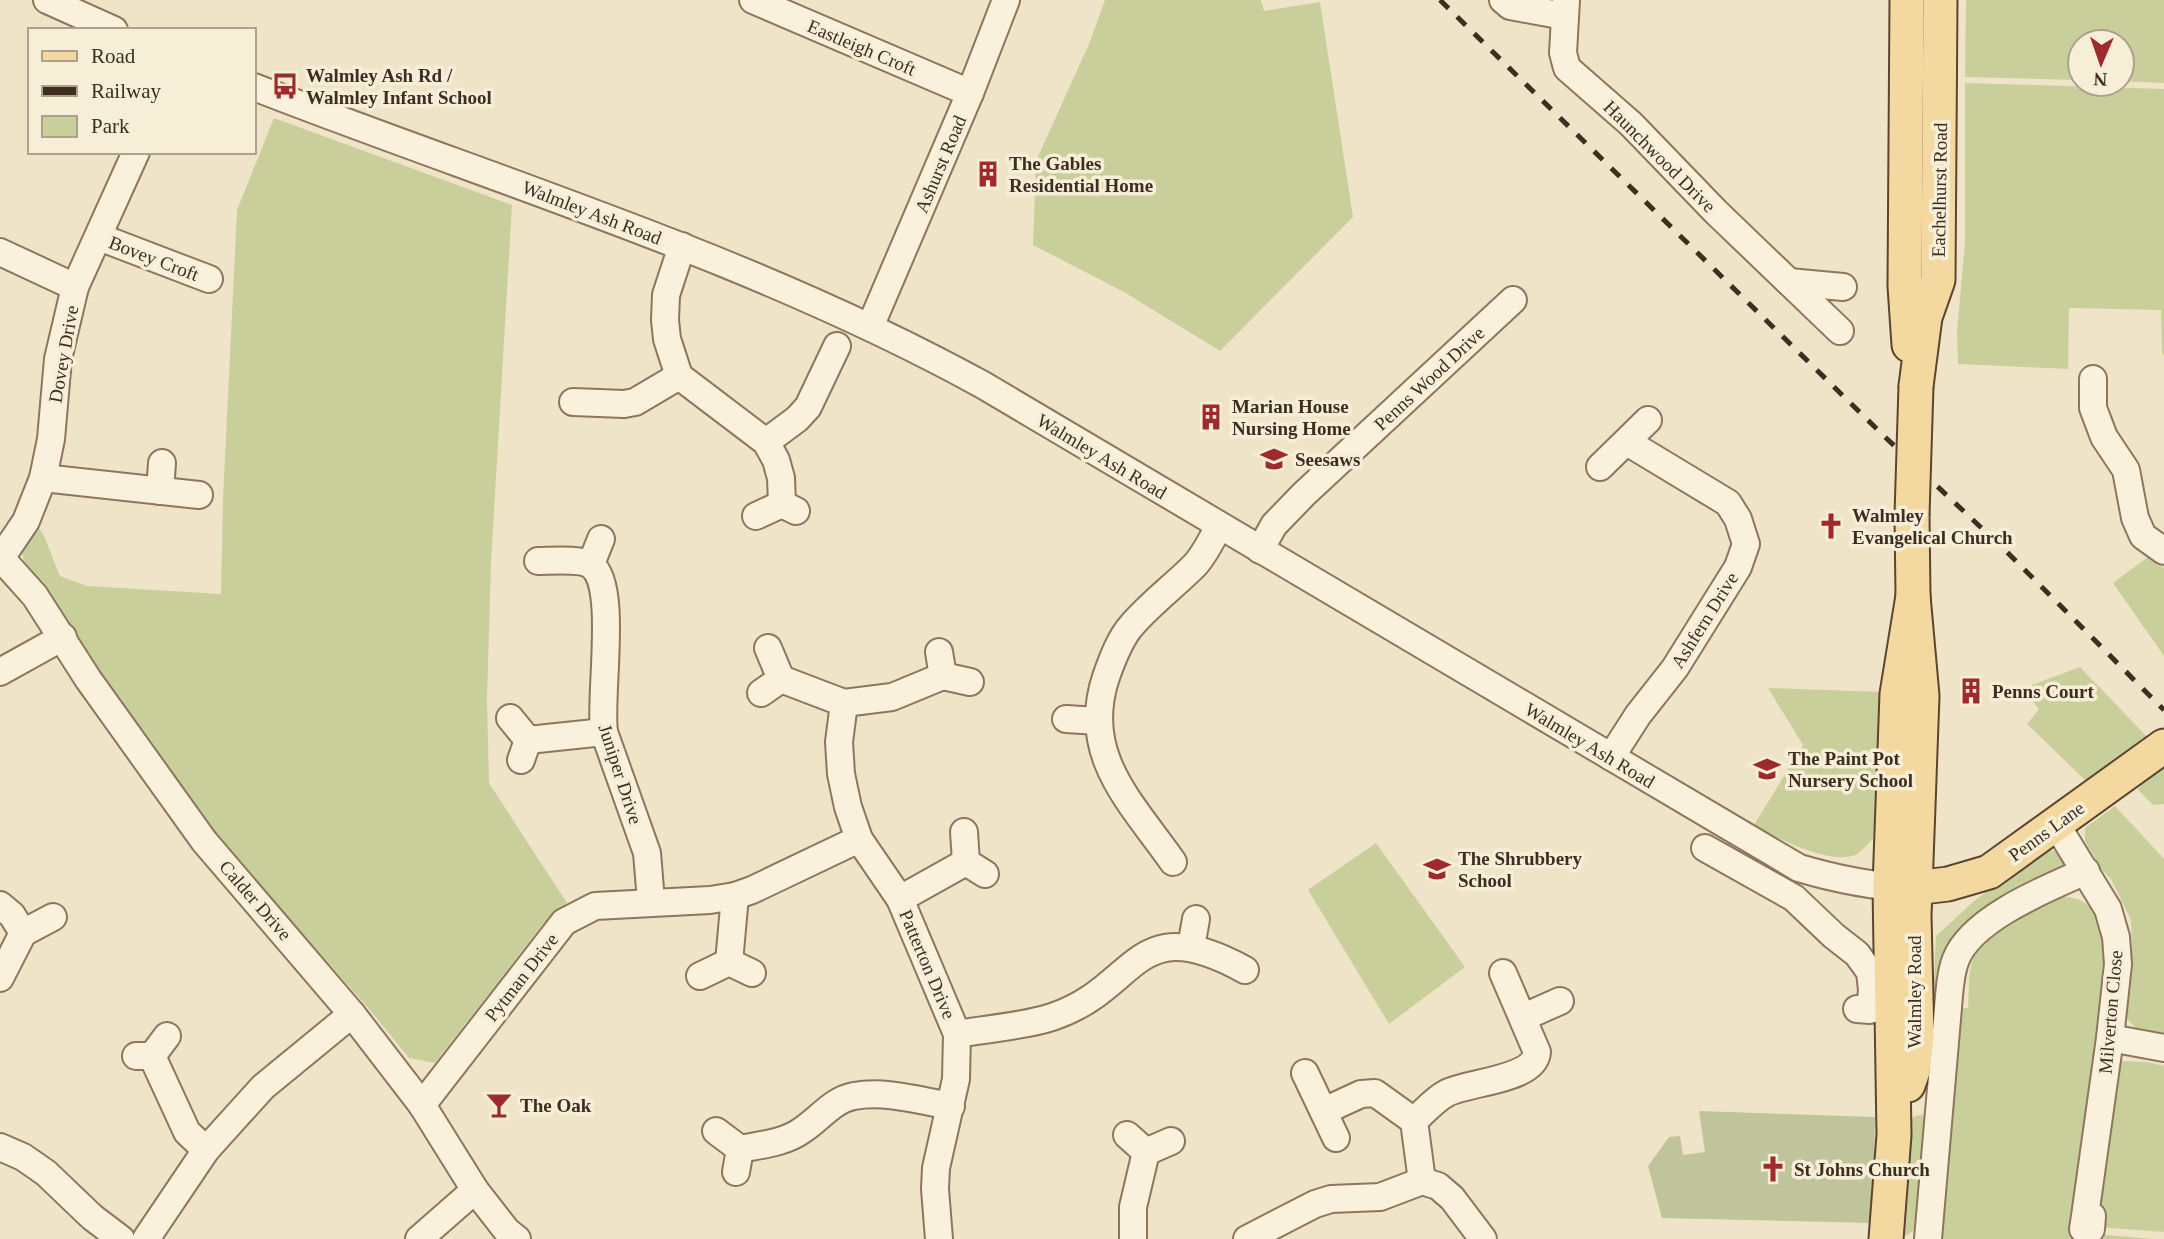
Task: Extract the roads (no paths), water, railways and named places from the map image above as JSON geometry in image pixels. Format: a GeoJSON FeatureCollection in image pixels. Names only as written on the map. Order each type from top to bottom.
{"type":"FeatureCollection","features":[{"type":"Feature","properties":{"kind":"main road","name":"Eachelhurst Road"},"geometry":{"type":"LineString","coordinates":[[1907,0],[1905,286],[1908,342],[1916,382]]}},
{"type":"Feature","properties":{"kind":"main road","name":"Eachelhurst Road"},"geometry":{"type":"LineString","coordinates":[[1902,888],[1922,695],[1913,596],[1912,515],[1916,382],[1925,317],[1938,280],[1940,0]]}},
{"type":"Feature","properties":{"kind":"main road"},"geometry":{"type":"LineString","coordinates":[[1906,105],[1939,105]]}},
{"type":"Feature","properties":{"kind":"main road","name":"Penns Lane"},"geometry":{"type":"LineString","coordinates":[[1902,888],[1948,884],[1989,872],[2162,747]]}},
{"type":"Feature","properties":{"kind":"main road","name":"Walmley Road"},"geometry":{"type":"LineString","coordinates":[[1886,1239],[1894,1135],[1913,1071],[1917,1038],[1902,888]]}},
{"type":"Feature","properties":{"kind":"street"},"geometry":{"type":"LineString","coordinates":[[47,0],[110,28]]}},
{"type":"Feature","properties":{"kind":"street","name":"Eastleigh Croft"},"geometry":{"type":"LineString","coordinates":[[754,0],[970,93]]}},
{"type":"Feature","properties":{"kind":"street","name":"Ashurst Road"},"geometry":{"type":"LineString","coordinates":[[870,327],[970,93],[1006,0]]}},
{"type":"Feature","properties":{"kind":"street","name":"Haunchwood Drive"},"geometry":{"type":"LineString","coordinates":[[1503,0],[1510,6],[1565,8],[1563,53],[1567,68],[1631,124],[1716,212],[1840,331]]}},
{"type":"Feature","properties":{"kind":"street","name":"Walmley Ash Road"},"geometry":{"type":"LineString","coordinates":[[256,88],[681,246],[763,279],[928,354],[1799,867],[1833,878],[1902,888]]}},
{"type":"Feature","properties":{"kind":"street","name":"Dovey Drive"},"geometry":{"type":"LineString","coordinates":[[1,558],[26,521],[43,478],[51,439],[58,359],[75,287],[135,154]]}},
{"type":"Feature","properties":{"kind":"street","name":"Bovey Croft"},"geometry":{"type":"LineString","coordinates":[[99,237],[210,277]]}},
{"type":"Feature","properties":{"kind":"street"},"geometry":{"type":"LineString","coordinates":[[681,246],[666,295],[664,320],[667,339],[679,376],[766,442],[778,469],[789,508],[756,516]]}},
{"type":"Feature","properties":{"kind":"street"},"geometry":{"type":"LineString","coordinates":[[0,252],[75,287]]}},
{"type":"Feature","properties":{"kind":"street"},"geometry":{"type":"LineString","coordinates":[[1789,282],[1843,287]]}},
{"type":"Feature","properties":{"kind":"street","name":"Penns Wood Drive"},"geometry":{"type":"LineString","coordinates":[[1260,550],[1274,525],[1304,494],[1513,300]]}},
{"type":"Feature","properties":{"kind":"street"},"geometry":{"type":"LineString","coordinates":[[766,442],[797,419],[808,407],[838,347]]}},
{"type":"Feature","properties":{"kind":"street"},"geometry":{"type":"LineString","coordinates":[[573,402],[624,416],[635,402],[679,376]]}},
{"type":"Feature","properties":{"kind":"street"},"geometry":{"type":"LineString","coordinates":[[2094,379],[2093,408],[2104,437],[2126,470],[2136,518],[2143,536],[2164,551]]}},
{"type":"Feature","properties":{"kind":"street"},"geometry":{"type":"LineString","coordinates":[[1600,467],[1648,420]]}},
{"type":"Feature","properties":{"kind":"street","name":"Ashfern Drive"},"geometry":{"type":"LineString","coordinates":[[1611,757],[1638,715],[1675,668],[1738,567],[1745,544],[1738,519],[1728,503],[1627,442]]}},
{"type":"Feature","properties":{"kind":"street"},"geometry":{"type":"LineString","coordinates":[[160,491],[162,463]]}},
{"type":"Feature","properties":{"kind":"street"},"geometry":{"type":"LineString","coordinates":[[43,478],[199,495]]}},
{"type":"Feature","properties":{"kind":"street"},"geometry":{"type":"LineString","coordinates":[[1173,862],[1116,781],[1103,755],[1098,700],[1110,666],[1130,628],[1196,564],[1220,526]]}},
{"type":"Feature","properties":{"kind":"street"},"geometry":{"type":"LineString","coordinates":[[538,561],[582,561],[591,564],[601,539]]}},
{"type":"Feature","properties":{"kind":"street","name":"Calder Drive"},"geometry":{"type":"LineString","coordinates":[[1,558],[36,596],[89,679],[204,841],[352,1014],[422,1105],[475,1189],[507,1231],[517,1239]]}},
{"type":"Feature","properties":{"kind":"street","name":"Juniper Drive"},"geometry":{"type":"LineString","coordinates":[[591,564],[600,575],[606,592],[601,712],[604,732],[647,853],[651,901]]}},
{"type":"Feature","properties":{"kind":"street"},"geometry":{"type":"LineString","coordinates":[[0,672],[63,636]]}},
{"type":"Feature","properties":{"kind":"street"},"geometry":{"type":"LineString","coordinates":[[768,648],[771,686],[844,703],[892,696],[941,664],[970,682]]}},
{"type":"Feature","properties":{"kind":"street","name":"Patterton Drive"},"geometry":{"type":"LineString","coordinates":[[844,703],[839,742],[841,774],[848,807],[859,839],[900,899],[957,1034],[956,1079],[936,1167],[939,1239]]}},
{"type":"Feature","properties":{"kind":"street"},"geometry":{"type":"LineString","coordinates":[[510,718],[525,750],[604,732]]}},
{"type":"Feature","properties":{"kind":"street"},"geometry":{"type":"LineString","coordinates":[[1066,719],[1098,721]]}},
{"type":"Feature","properties":{"kind":"street","name":"Milverton Close"},"geometry":{"type":"LineString","coordinates":[[2056,824],[2108,909],[2116,937],[2118,964],[2085,1216]]}},
{"type":"Feature","properties":{"kind":"street"},"geometry":{"type":"LineString","coordinates":[[900,899],[975,868],[964,832]]}},
{"type":"Feature","properties":{"kind":"street","name":"Pytman Drive"},"geometry":{"type":"LineString","coordinates":[[422,1105],[564,922],[595,906],[710,900],[735,896],[859,839]]}},
{"type":"Feature","properties":{"kind":"street"},"geometry":{"type":"LineString","coordinates":[[1735,864],[1750,839]]}},
{"type":"Feature","properties":{"kind":"street"},"geometry":{"type":"LineString","coordinates":[[1705,848],[1794,898],[1857,954],[1870,972],[1872,990],[1870,1010],[1857,1009]]}},
{"type":"Feature","properties":{"kind":"street","name":"Walmley Road"},"geometry":{"type":"LineString","coordinates":[[1928,1239],[1949,996],[1956,957],[1968,941],[2016,902],[2086,871]]}},
{"type":"Feature","properties":{"kind":"street"},"geometry":{"type":"LineString","coordinates":[[700,976],[741,967],[735,896]]}},
{"type":"Feature","properties":{"kind":"street"},"geometry":{"type":"LineString","coordinates":[[0,905],[12,915],[23,933]]}},
{"type":"Feature","properties":{"kind":"street"},"geometry":{"type":"LineString","coordinates":[[0,978],[23,933],[53,917]]}},
{"type":"Feature","properties":{"kind":"street"},"geometry":{"type":"LineString","coordinates":[[1191,947],[1196,919]]}},
{"type":"Feature","properties":{"kind":"street"},"geometry":{"type":"LineString","coordinates":[[957,1034],[1051,1018],[1088,1000],[1141,956],[1164,948],[1191,947],[1220,956],[1245,970]]}},
{"type":"Feature","properties":{"kind":"street"},"geometry":{"type":"LineString","coordinates":[[1414,1121],[1446,1093],[1508,1075],[1537,1059],[1524,1017],[1503,973]]}},
{"type":"Feature","properties":{"kind":"street"},"geometry":{"type":"LineString","coordinates":[[1524,1017],[1560,1002]]}},
{"type":"Feature","properties":{"kind":"street"},"geometry":{"type":"LineString","coordinates":[[146,1239],[206,1150],[264,1087],[352,1014]]}},
{"type":"Feature","properties":{"kind":"street"},"geometry":{"type":"LineString","coordinates":[[2110,1038],[2164,1048]]}},
{"type":"Feature","properties":{"kind":"street"},"geometry":{"type":"LineString","coordinates":[[151,1049],[187,1132],[206,1150]]}},
{"type":"Feature","properties":{"kind":"street"},"geometry":{"type":"LineString","coordinates":[[1305,1073],[1336,1138]]}},
{"type":"Feature","properties":{"kind":"street"},"geometry":{"type":"LineString","coordinates":[[716,1131],[738,1161],[803,1131],[835,1103],[852,1096],[870,1094],[951,1106]]}},
{"type":"Feature","properties":{"kind":"street"},"geometry":{"type":"LineString","coordinates":[[1324,1111],[1361,1094],[1375,1094],[1414,1121],[1422,1181]]}},
{"type":"Feature","properties":{"kind":"street"},"geometry":{"type":"LineString","coordinates":[[1133,1239],[1136,1144],[1171,1141]]}},
{"type":"Feature","properties":{"kind":"street"},"geometry":{"type":"LineString","coordinates":[[0,1147],[23,1157],[46,1173],[92,1217],[121,1239]]}},
{"type":"Feature","properties":{"kind":"street"},"geometry":{"type":"LineString","coordinates":[[1247,1239],[1315,1204],[1331,1199],[1380,1197],[1422,1181],[1438,1186],[1452,1198],[1483,1239]]}},
{"type":"Feature","properties":{"kind":"street"},"geometry":{"type":"LineString","coordinates":[[419,1239],[475,1189]]}},
{"type":"Feature","properties":{"kind":"railway"},"geometry":{"type":"LineString","coordinates":[[1440,0],[1885,437],[2007,552],[2164,710]]}},
{"type":"Feature","properties":{"kind":"place","name":"Walmley Ash Rd / Walmley Infant School"},"geometry":{"type":"Point","coordinates":[285,86]}},
{"type":"Feature","properties":{"kind":"place","name":"The Gables Residential Home"},"geometry":{"type":"Point","coordinates":[988,174]}},
{"type":"Feature","properties":{"kind":"place","name":"Marian House Nursing Home"},"geometry":{"type":"Point","coordinates":[1211,417]}},
{"type":"Feature","properties":{"kind":"place","name":"Seesaws"},"geometry":{"type":"Point","coordinates":[1274,459]}},
{"type":"Feature","properties":{"kind":"place","name":"Walmley Evangelical Church"},"geometry":{"type":"Point","coordinates":[1831,526]}},
{"type":"Feature","properties":{"kind":"place","name":"Penns Court"},"geometry":{"type":"Point","coordinates":[1971,691]}},
{"type":"Feature","properties":{"kind":"place","name":"The Paint Pot Nursery School"},"geometry":{"type":"Point","coordinates":[1767,769]}},
{"type":"Feature","properties":{"kind":"place","name":"The Shrubbery School"},"geometry":{"type":"Point","coordinates":[1437,869]}},
{"type":"Feature","properties":{"kind":"place","name":"The Oak"},"geometry":{"type":"Point","coordinates":[499,1105]}},
{"type":"Feature","properties":{"kind":"place","name":"St Johns Church"},"geometry":{"type":"Point","coordinates":[1773,1169]}}]}
